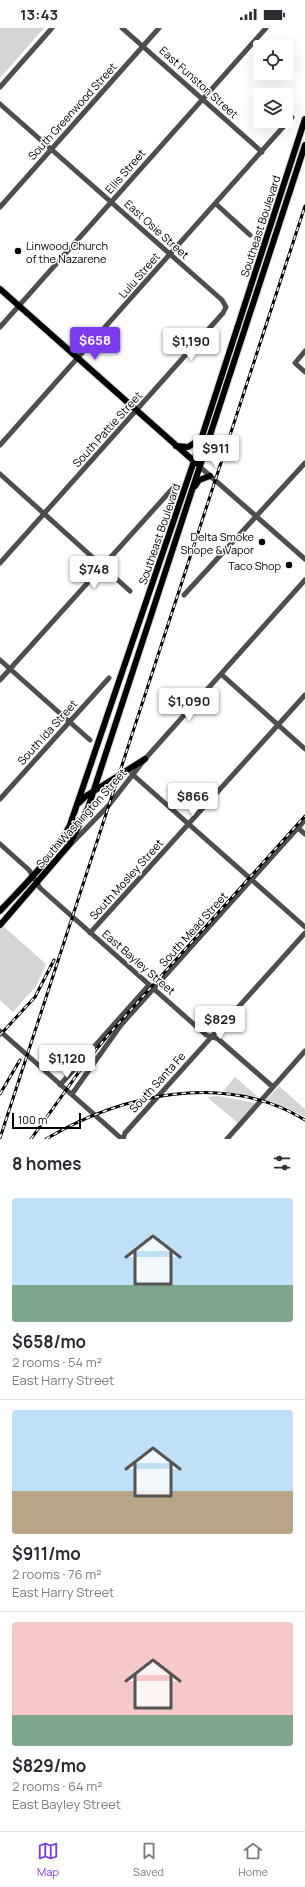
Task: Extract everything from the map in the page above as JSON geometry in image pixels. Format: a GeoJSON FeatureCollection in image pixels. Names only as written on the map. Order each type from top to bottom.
{"type":"FeatureCollection","features":[{"type":"Feature","properties":{"kind":"main road","name":"Southeast Boulevard"},"geometry":{"type":"LineString","coordinates":[[0,911],[52,855],[63,840],[76,807],[194,461],[305,119]]}},
{"type":"Feature","properties":{"kind":"main road","name":"Southeast Boulevard"},"geometry":{"type":"LineString","coordinates":[[69,845],[80,825],[94,790],[305,145]]}},
{"type":"Feature","properties":{"kind":"main road"},"geometry":{"type":"LineString","coordinates":[[0,289],[200,467]]}},
{"type":"Feature","properties":{"kind":"main road"},"geometry":{"type":"LineString","coordinates":[[176,446],[188,447],[201,439]]}},
{"type":"Feature","properties":{"kind":"main road"},"geometry":{"type":"LineString","coordinates":[[193,489],[199,480],[210,476]]}},
{"type":"Feature","properties":{"kind":"main road"},"geometry":{"type":"LineString","coordinates":[[76,807],[94,790],[131,773],[146,758]]}},
{"type":"Feature","properties":{"kind":"main road","name":"South Washington Street"},"geometry":{"type":"LineString","coordinates":[[0,925],[38,883],[69,845]]}},
{"type":"Feature","properties":{"kind":"street"},"geometry":{"type":"LineString","coordinates":[[0,87],[52,28]]}},
{"type":"Feature","properties":{"kind":"street","name":"East Funston Street"},"geometry":{"type":"LineString","coordinates":[[122,28],[262,152]]}},
{"type":"Feature","properties":{"kind":"street","name":"South Greenwood Street"},"geometry":{"type":"LineString","coordinates":[[0,207],[159,28]]}},
{"type":"Feature","properties":{"kind":"street","name":"Ellis Street"},"geometry":{"type":"LineString","coordinates":[[0,327],[266,28]]}},
{"type":"Feature","properties":{"kind":"street","name":"East Osie Street"},"geometry":{"type":"LineString","coordinates":[[0,104],[222,300],[226,307]]}},
{"type":"Feature","properties":{"kind":"street","name":"Lulu Street"},"geometry":{"type":"LineString","coordinates":[[0,445],[216,204],[282,128]]}},
{"type":"Feature","properties":{"kind":"street"},"geometry":{"type":"LineString","coordinates":[[216,204],[250,235]]}},
{"type":"Feature","properties":{"kind":"street","name":"South Pattie Street"},"geometry":{"type":"LineString","coordinates":[[0,563],[223,313],[226,307]]}},
{"type":"Feature","properties":{"kind":"street"},"geometry":{"type":"LineString","coordinates":[[305,351],[295,363],[305,372]]}},
{"type":"Feature","properties":{"kind":"street"},"geometry":{"type":"LineString","coordinates":[[184,596],[209,566],[305,463]]}},
{"type":"Feature","properties":{"kind":"street"},"geometry":{"type":"LineString","coordinates":[[200,467],[305,559]]}},
{"type":"Feature","properties":{"kind":"street"},"geometry":{"type":"LineString","coordinates":[[0,474],[130,590]]}},
{"type":"Feature","properties":{"kind":"street"},"geometry":{"type":"LineString","coordinates":[[0,680],[174,487]]}},
{"type":"Feature","properties":{"kind":"street"},"geometry":{"type":"LineString","coordinates":[[146,758],[305,580]]}},
{"type":"Feature","properties":{"kind":"street"},"geometry":{"type":"LineString","coordinates":[[0,660],[90,740]]}},
{"type":"Feature","properties":{"kind":"street"},"geometry":{"type":"LineString","coordinates":[[220,674],[305,749]]}},
{"type":"Feature","properties":{"kind":"street","name":"South Ida Street"},"geometry":{"type":"LineString","coordinates":[[0,799],[109,678]]}},
{"type":"Feature","properties":{"kind":"street","name":"South Mosley Street"},"geometry":{"type":"LineString","coordinates":[[90,933],[190,825],[305,695]]}},
{"type":"Feature","properties":{"kind":"street"},"geometry":{"type":"LineString","coordinates":[[131,773],[305,927]]}},
{"type":"Feature","properties":{"kind":"street","name":"South Washington Street"},"geometry":{"type":"LineString","coordinates":[[69,845],[109,805],[131,773]]}},
{"type":"Feature","properties":{"kind":"street","name":"South Mead Street"},"geometry":{"type":"LineString","coordinates":[[72,1094],[114,1033],[305,820]]}},
{"type":"Feature","properties":{"kind":"street"},"geometry":{"type":"LineString","coordinates":[[298,828],[305,834]]}},
{"type":"Feature","properties":{"kind":"street","name":"East Bayley Street"},"geometry":{"type":"LineString","coordinates":[[0,844],[29,870],[40,888],[90,933],[206,1035],[218,1039],[272,1087]]}},
{"type":"Feature","properties":{"kind":"street","name":"South Santa Fe"},"geometry":{"type":"LineString","coordinates":[[122,1139],[125,1133],[305,933]]}},
{"type":"Feature","properties":{"kind":"street"},"geometry":{"type":"LineString","coordinates":[[60,1085],[149,984]]}},
{"type":"Feature","properties":{"kind":"street"},"geometry":{"type":"LineString","coordinates":[[0,1031],[122,1139]]}},
{"type":"Feature","properties":{"kind":"street"},"geometry":{"type":"LineString","coordinates":[[227,1139],[305,1051]]}},
{"type":"Feature","properties":{"kind":"shaded area"},"geometry":{"type":"Polygon","coordinates":[[[0,28],[44,28],[0,78],[0,28]]]}},
{"type":"Feature","properties":{"kind":"shaded area"},"geometry":{"type":"Polygon","coordinates":[[[3,926],[46,964],[37,985],[13,1012],[0,1000],[0,929],[3,926]]]}},
{"type":"Feature","properties":{"kind":"shaded area"},"geometry":{"type":"Polygon","coordinates":[[[235,1077],[258,1097],[223,1091],[235,1077]]]}},
{"type":"Feature","properties":{"kind":"shaded area"},"geometry":{"type":"Polygon","coordinates":[[[279,1086],[305,1109],[305,1117],[266,1100],[279,1086]]]}},
{"type":"Feature","properties":{"kind":"shaded area"},"geometry":{"type":"Polygon","coordinates":[[[218,1096],[256,1103],[238,1123],[207,1097],[218,1096]]]}},
{"type":"Feature","properties":{"kind":"railway"},"geometry":{"type":"LineString","coordinates":[[0,1138],[305,206]]}},
{"type":"Feature","properties":{"kind":"railway"},"geometry":{"type":"LineString","coordinates":[[31,1139],[89,1058],[110,1033],[305,816]]}},
{"type":"Feature","properties":{"kind":"railway"},"geometry":{"type":"LineString","coordinates":[[0,1035],[35,997],[54,960]]}},
{"type":"Feature","properties":{"kind":"railway"},"geometry":{"type":"LineString","coordinates":[[0,1094],[20,1060]]}},
{"type":"Feature","properties":{"kind":"railway"},"geometry":{"type":"LineString","coordinates":[[46,1139],[76,1123],[107,1110],[140,1100],[174,1094],[208,1093],[241,1096],[274,1105],[305,1120]]}},
{"type":"Feature","properties":{"kind":"place","name":"Linwood Church of the Nazarene"},"geometry":{"type":"Point","coordinates":[18,251]}},
{"type":"Feature","properties":{"kind":"place","name":"Delta Smoke Shope & Vapor"},"geometry":{"type":"Point","coordinates":[262,542]}},
{"type":"Feature","properties":{"kind":"place","name":"Taco Shop"},"geometry":{"type":"Point","coordinates":[289,565]}}]}
